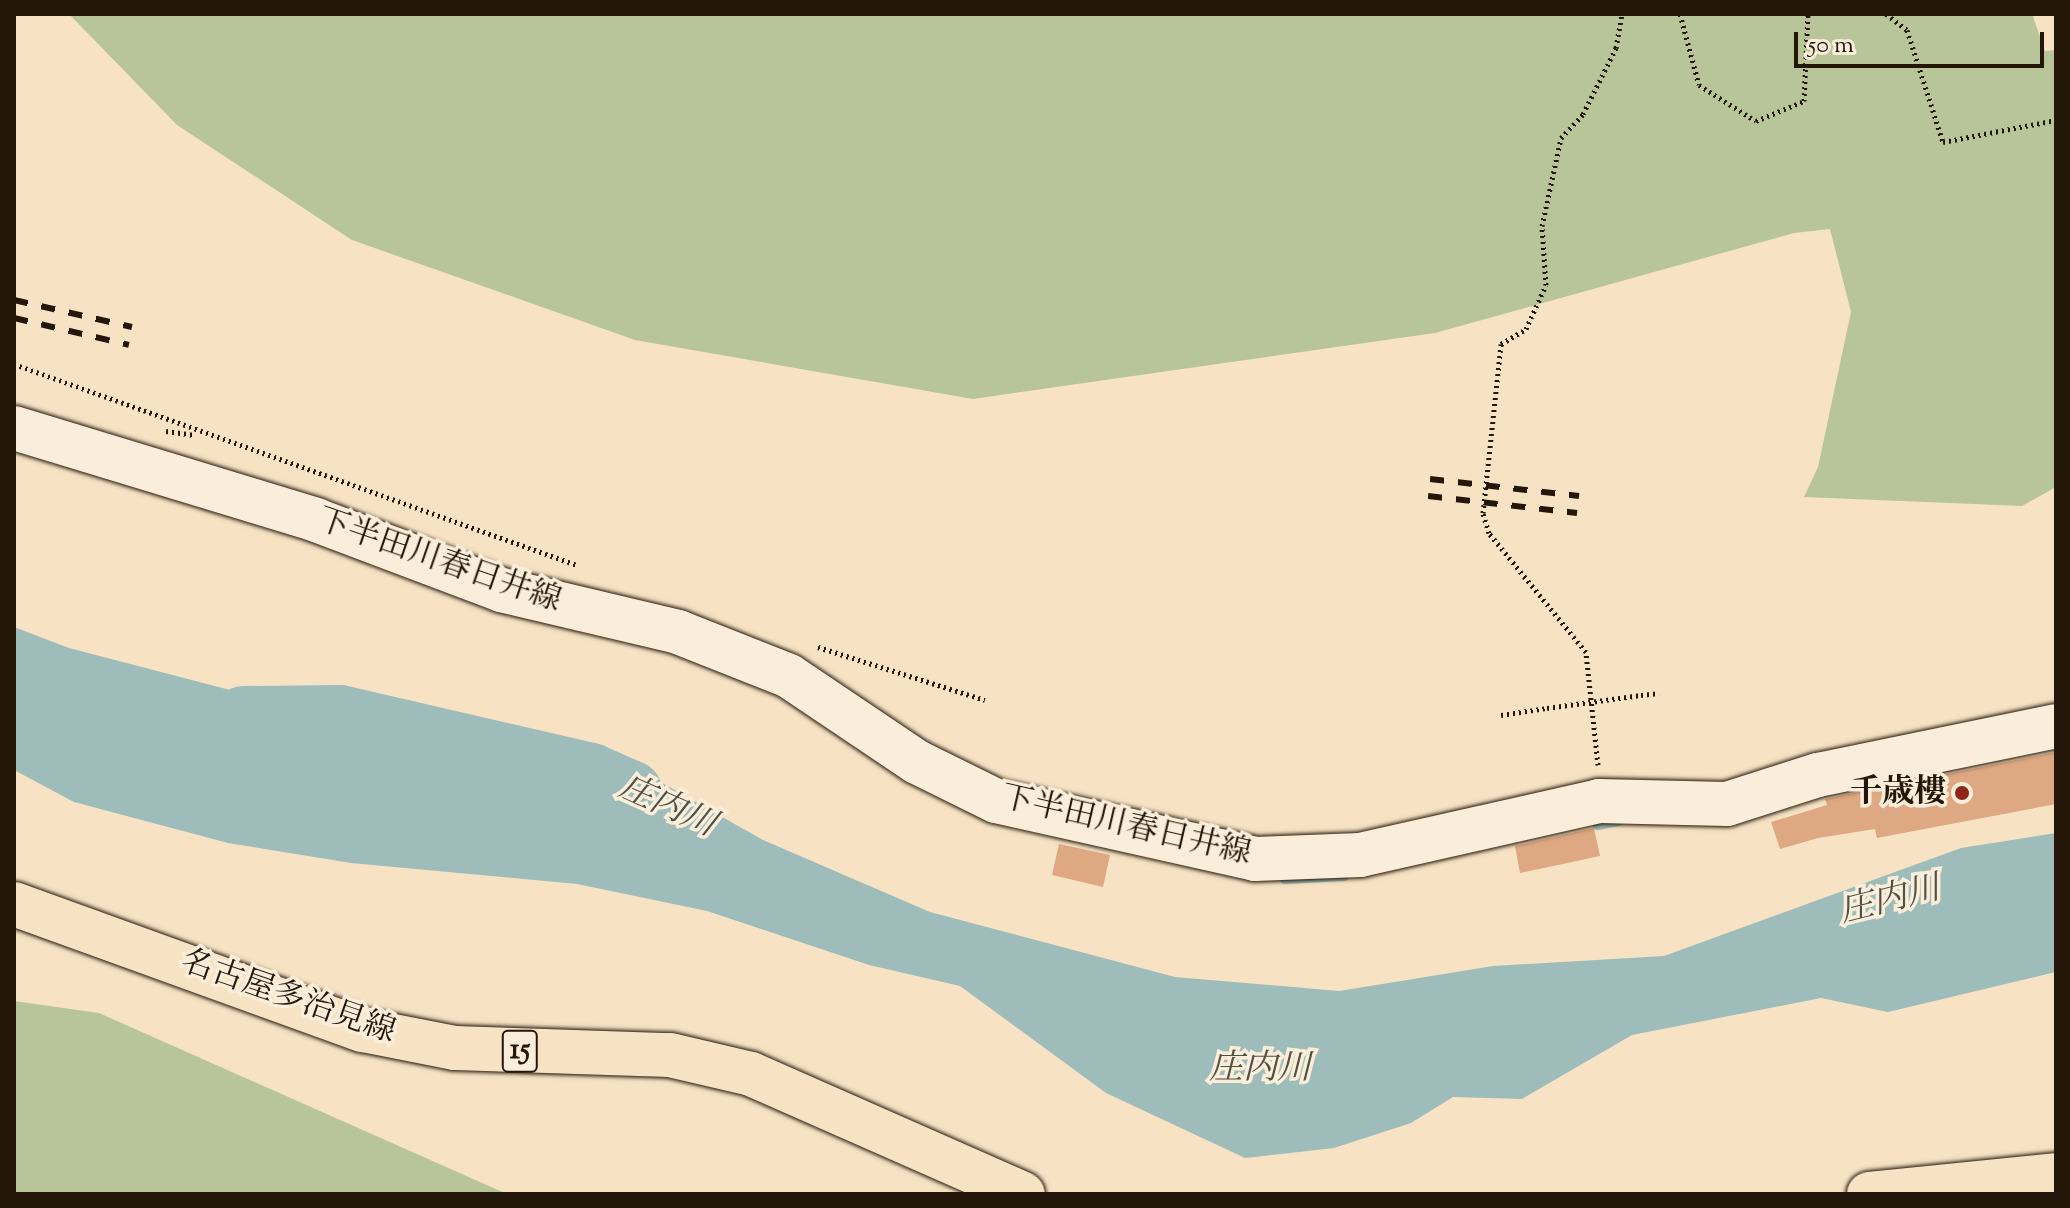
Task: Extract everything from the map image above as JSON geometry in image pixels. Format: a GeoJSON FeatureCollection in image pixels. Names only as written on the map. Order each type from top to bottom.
{"type":"FeatureCollection","features":[{"type":"Feature","properties":{"kind":"main road","name":"下半田川春日井線"},"geometry":{"type":"LineString","coordinates":[[14,428],[316,520],[501,590],[678,632],[789,676],[917,762],[996,801],[1255,859],[1310,861],[1497,827],[1599,801],[1727,804],[1818,775],[2056,726]]}},
{"type":"Feature","properties":{"kind":"main road","name":"名古屋多治見線"},"geometry":{"type":"LineString","coordinates":[[14,904],[363,1030],[455,1048],[670,1055],[751,1074],[1023,1194]]}},
{"type":"Feature","properties":{"kind":"main road"},"geometry":{"type":"LineString","coordinates":[[1869,1194],[2056,1175]]}},
{"type":"Feature","properties":{"kind":"path"},"geometry":{"type":"LineString","coordinates":[[1599,801],[1597,721],[1586,652],[1489,533],[1483,513],[1501,344],[1526,329],[1546,285],[1542,226],[1561,138],[1590,101],[1616,48],[1622,14]]}},
{"type":"Feature","properties":{"kind":"path"},"geometry":{"type":"LineString","coordinates":[[1680,14],[1699,85],[1756,121],[1804,101],[1808,14]]}},
{"type":"Feature","properties":{"kind":"path"},"geometry":{"type":"LineString","coordinates":[[1886,14],[1907,30],[1943,142],[2056,120]]}},
{"type":"Feature","properties":{"kind":"path"},"geometry":{"type":"LineString","coordinates":[[14,364],[204,435]]}},
{"type":"Feature","properties":{"kind":"path"},"geometry":{"type":"LineString","coordinates":[[1501,715],[1659,693]]}},
{"type":"Feature","properties":{"kind":"green space"},"geometry":{"type":"Polygon","coordinates":[[[69,14],[2032,14],[2045,51],[2056,50],[2056,487],[2022,506],[1804,497],[1818,467],[1851,312],[1830,229],[1794,233],[1435,333],[973,399],[635,340],[352,240],[177,125],[69,14]]]}},
{"type":"Feature","properties":{"kind":"green space"},"geometry":{"type":"Polygon","coordinates":[[[14,1001],[99,1013],[507,1194],[14,1194],[14,1001]]]}},
{"type":"Feature","properties":{"kind":"water","name":"庄内川"},"geometry":{"type":"Polygon","coordinates":[[[14,627],[69,648],[480,755],[650,776],[763,840],[930,912],[1175,977],[1339,991],[1493,966],[1664,956],[1961,848],[2056,833],[2056,972],[1888,1012],[1821,998],[1632,1035],[1522,1099],[1453,1097],[1411,1123],[1334,1148],[1245,1158],[1106,1093],[960,986],[869,965],[707,911],[577,884],[351,863],[228,843],[74,802],[14,770],[14,627]]]}},
{"type":"Feature","properties":{"kind":"building","name":"千歳樓"},"geometry":{"type":"Polygon","coordinates":[[[2056,752],[2056,804],[1877,838],[1875,829],[1818,838],[1780,849],[1771,822],[1827,805],[1825,799],[2056,752]]]}},
{"type":"Feature","properties":{"kind":"building"},"geometry":{"type":"Polygon","coordinates":[[[1594,828],[1600,856],[1520,873],[1515,846],[1594,828]]]}},
{"type":"Feature","properties":{"kind":"building"},"geometry":{"type":"Polygon","coordinates":[[[1059,844],[1110,855],[1103,887],[1052,875],[1059,844]]]}},
{"type":"Feature","properties":{"kind":"waterway","name":"庄内川"},"geometry":{"type":"LineString","coordinates":[[243,716],[340,715],[591,773],[632,791]]}},
{"type":"Feature","properties":{"kind":"waterway"},"geometry":{"type":"LineString","coordinates":[[1598,825],[1618,821]]}},
{"type":"Feature","properties":{"kind":"waterway"},"geometry":{"type":"LineString","coordinates":[[1285,879],[1344,876]]}},
{"type":"Feature","properties":{"kind":"railway"},"geometry":{"type":"LineString","coordinates":[[14,300],[132,327]]}},
{"type":"Feature","properties":{"kind":"railway"},"geometry":{"type":"LineString","coordinates":[[14,318],[129,345]]}},
{"type":"Feature","properties":{"kind":"railway"},"geometry":{"type":"LineString","coordinates":[[1430,479],[1579,496]]}},
{"type":"Feature","properties":{"kind":"railway"},"geometry":{"type":"LineString","coordinates":[[1428,496],[1577,513]]}},
{"type":"Feature","properties":{"kind":"place","name":"千歳樓"},"geometry":{"type":"Point","coordinates":[1962,793]}}]}
